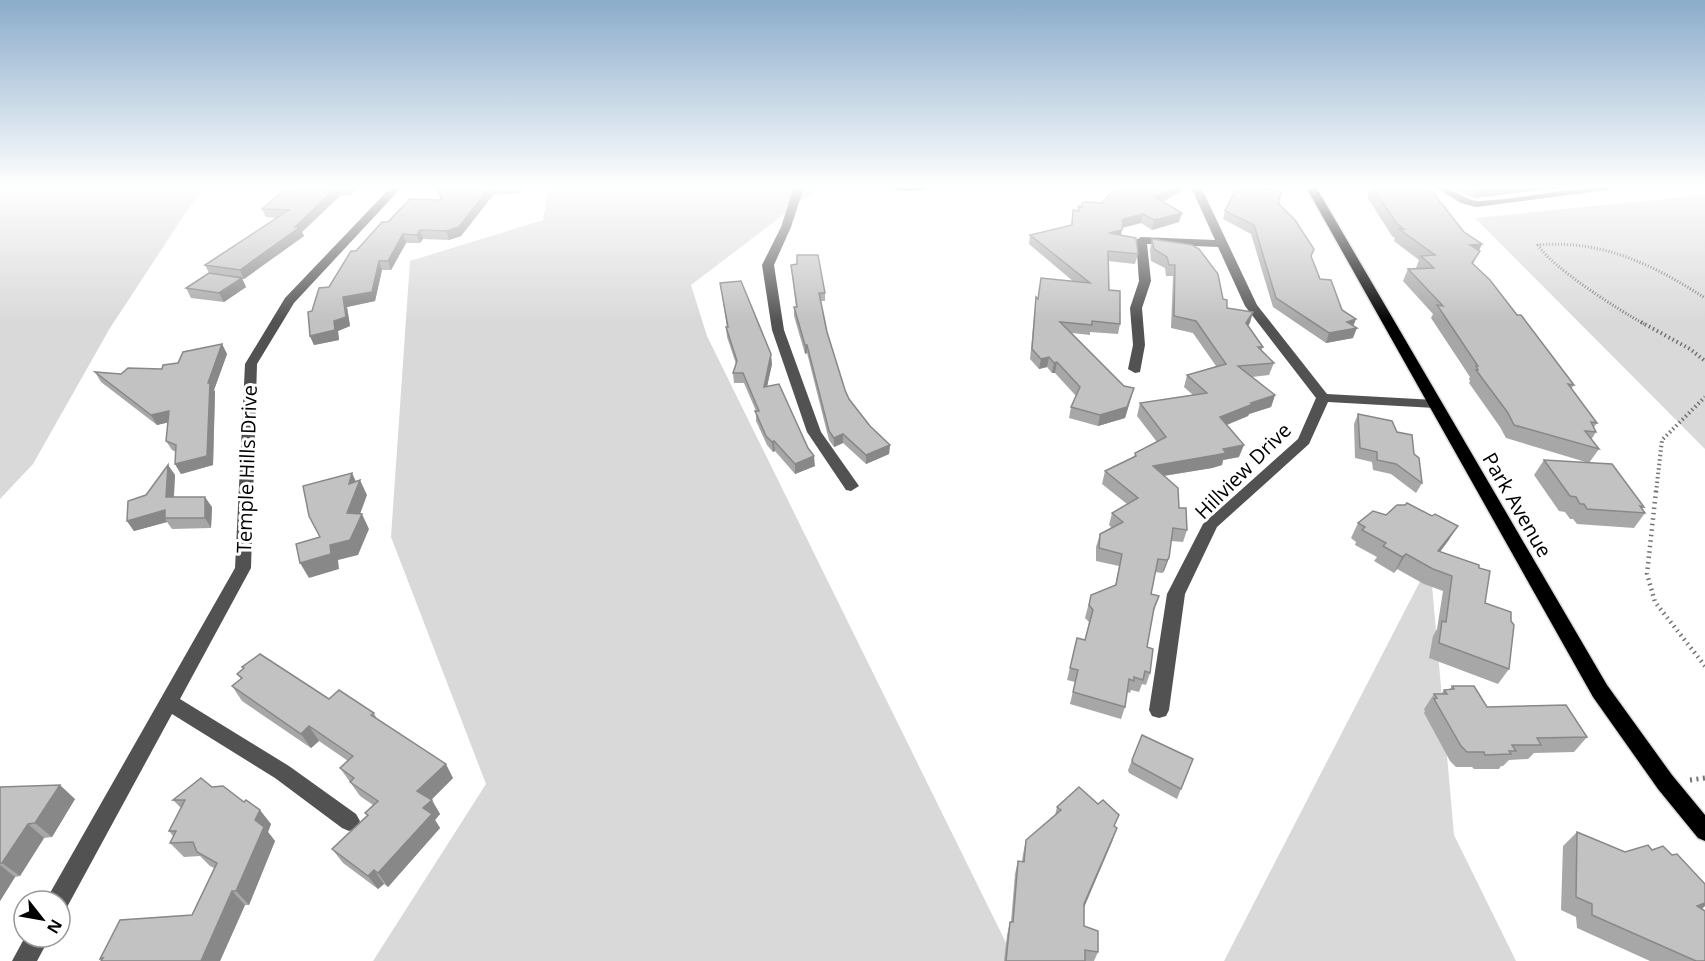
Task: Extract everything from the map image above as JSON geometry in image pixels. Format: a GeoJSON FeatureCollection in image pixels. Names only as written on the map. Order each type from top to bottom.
{"type":"FeatureCollection","features":[{"type":"Feature","properties":{"kind":"main road","name":"Park Avenue"},"geometry":{"type":"LineString","coordinates":[[1337,232],[1600,692],[1665,782],[1705,831]]}},
{"type":"Feature","properties":{"kind":"street","name":"Temple Hills Drive"},"geometry":{"type":"LineString","coordinates":[[65,889],[243,568],[251,364],[289,301],[355,232]]}},
{"type":"Feature","properties":{"kind":"street"},"geometry":{"type":"LineString","coordinates":[[784,232],[768,265],[778,330],[814,432],[851,486]]}},
{"type":"Feature","properties":{"kind":"street"},"geometry":{"type":"LineString","coordinates":[[1216,232],[1251,306],[1323,398],[1435,404]]}},
{"type":"Feature","properties":{"kind":"street"},"geometry":{"type":"LineString","coordinates":[[1135,369],[1139,345],[1136,308],[1145,281],[1141,240],[1222,244]]}},
{"type":"Feature","properties":{"kind":"street","name":"Hillview Drive"},"geometry":{"type":"LineString","coordinates":[[1159,710],[1176,594],[1211,524],[1304,441],[1323,398]]}},
{"type":"Feature","properties":{"kind":"street"},"geometry":{"type":"LineString","coordinates":[[169,702],[282,772],[349,821]]}},
{"type":"Feature","properties":{"kind":"path"},"geometry":{"type":"LineString","coordinates":[[1705,298],[1637,259],[1580,246],[1548,243],[1538,245],[1544,255],[1630,316],[1689,349],[1705,361]]}},
{"type":"Feature","properties":{"kind":"path"},"geometry":{"type":"LineString","coordinates":[[1705,397],[1662,440],[1647,574],[1655,602],[1705,666]]}},
{"type":"Feature","properties":{"kind":"shaded area"},"geometry":{"type":"Polygon","coordinates":[[[0,232],[173,232],[110,328],[33,464],[0,499],[0,232]]]}},
{"type":"Feature","properties":{"kind":"shaded area"},"geometry":{"type":"Polygon","coordinates":[[[505,232],[761,232],[691,285],[707,336],[1015,961],[373,961],[486,784],[391,537],[410,261],[505,232]]]}},
{"type":"Feature","properties":{"kind":"shaded area"},"geometry":{"type":"Polygon","coordinates":[[[1489,232],[1705,232],[1705,449],[1489,232]]]}},
{"type":"Feature","properties":{"kind":"shaded area"},"geometry":{"type":"Polygon","coordinates":[[[1430,562],[1454,835],[1516,961],[1224,961],[1430,562]]]}},
{"type":"Feature","properties":{"kind":"building"},"geometry":{"type":"Polygon","coordinates":[[[256,232],[293,232],[240,270],[205,265],[256,232]]]}},
{"type":"Feature","properties":{"kind":"building"},"geometry":{"type":"Polygon","coordinates":[[[373,232],[419,232],[417,235],[403,234],[388,261],[379,261],[372,292],[343,297],[346,317],[334,321],[335,330],[310,336],[308,312],[312,311],[319,288],[329,287],[351,251],[356,251],[373,232]]]}},
{"type":"Feature","properties":{"kind":"building"},"geometry":{"type":"Polygon","coordinates":[[[1043,232],[1114,232],[1109,233],[1136,238],[1138,254],[1108,251],[1109,290],[1120,291],[1120,324],[1092,321],[1092,325],[1060,322],[1124,386],[1134,388],[1127,407],[1100,415],[1071,407],[1080,387],[1057,362],[1054,363],[1049,357],[1041,359],[1032,349],[1036,297],[1038,299],[1041,278],[1090,283],[1030,235],[1043,232]]]}},
{"type":"Feature","properties":{"kind":"building"},"geometry":{"type":"Polygon","coordinates":[[[1256,232],[1303,232],[1314,249],[1311,256],[1320,279],[1331,280],[1342,310],[1356,319],[1347,322],[1357,328],[1329,333],[1276,298],[1256,232]]]}},
{"type":"Feature","properties":{"kind":"building"},"geometry":{"type":"Polygon","coordinates":[[[1403,232],[1464,232],[1482,244],[1470,245],[1480,251],[1472,263],[1490,280],[1517,315],[1521,315],[1574,385],[1568,384],[1597,423],[1591,422],[1596,432],[1585,431],[1599,449],[1514,425],[1508,413],[1476,370],[1478,366],[1437,305],[1443,306],[1408,269],[1434,268],[1421,256],[1435,255],[1403,232]]]}},
{"type":"Feature","properties":{"kind":"building"},"geometry":{"type":"Polygon","coordinates":[[[1152,239],[1192,245],[1199,249],[1218,274],[1223,299],[1227,300],[1227,308],[1253,312],[1246,323],[1263,347],[1258,347],[1274,363],[1238,366],[1275,395],[1220,417],[1244,445],[1223,449],[1226,453],[1153,466],[1178,488],[1179,508],[1186,508],[1187,530],[1173,528],[1169,558],[1167,560],[1158,559],[1151,594],[1159,596],[1154,608],[1147,647],[1153,649],[1150,673],[1145,671],[1143,680],[1134,677],[1134,681],[1129,679],[1125,707],[1073,692],[1078,670],[1070,668],[1077,638],[1085,640],[1093,610],[1089,605],[1091,595],[1116,585],[1122,554],[1099,548],[1100,534],[1123,522],[1112,513],[1138,498],[1105,471],[1136,456],[1135,453],[1166,437],[1140,403],[1207,393],[1187,375],[1226,364],[1196,321],[1174,316],[1175,265],[1169,265],[1167,257],[1154,249],[1152,239]]]}},
{"type":"Feature","properties":{"kind":"building"},"geometry":{"type":"Polygon","coordinates":[[[797,255],[818,255],[825,293],[819,293],[827,332],[845,390],[849,399],[870,426],[890,445],[866,455],[843,434],[834,438],[829,431],[807,345],[805,345],[794,307],[797,307],[791,265],[797,264],[797,255]]]}},
{"type":"Feature","properties":{"kind":"building"},"geometry":{"type":"Polygon","coordinates":[[[209,273],[242,278],[219,293],[186,288],[209,273]]]}},
{"type":"Feature","properties":{"kind":"building"},"geometry":{"type":"Polygon","coordinates":[[[741,281],[771,354],[764,387],[779,384],[808,448],[814,456],[795,464],[774,441],[772,442],[766,436],[755,411],[759,411],[743,373],[733,373],[737,361],[726,327],[728,327],[720,283],[741,281]]]}},
{"type":"Feature","properties":{"kind":"building"},"geometry":{"type":"Polygon","coordinates":[[[222,344],[208,383],[210,383],[207,456],[175,464],[176,445],[166,441],[169,411],[151,415],[95,372],[121,374],[128,368],[162,369],[163,365],[178,363],[183,352],[222,344]]]}},
{"type":"Feature","properties":{"kind":"building"},"geometry":{"type":"Polygon","coordinates":[[[1358,414],[1392,421],[1397,432],[1412,435],[1414,454],[1419,458],[1422,483],[1396,464],[1377,460],[1377,452],[1360,448],[1358,414]]]}},
{"type":"Feature","properties":{"kind":"building"},"geometry":{"type":"Polygon","coordinates":[[[1544,460],[1612,464],[1644,507],[1640,506],[1645,513],[1587,509],[1576,497],[1570,496],[1544,460]]]}},
{"type":"Feature","properties":{"kind":"building"},"geometry":{"type":"Polygon","coordinates":[[[168,465],[166,497],[205,497],[205,518],[165,518],[165,510],[127,521],[128,501],[146,495],[168,465]]]}},
{"type":"Feature","properties":{"kind":"building"},"geometry":{"type":"Polygon","coordinates":[[[352,473],[349,484],[360,480],[347,513],[362,514],[350,540],[330,545],[331,554],[300,563],[296,544],[320,537],[309,516],[303,486],[352,473]]]}},
{"type":"Feature","properties":{"kind":"building"},"geometry":{"type":"Polygon","coordinates":[[[1407,503],[1458,526],[1438,551],[1490,571],[1485,603],[1511,612],[1511,621],[1514,625],[1509,669],[1439,643],[1442,621],[1446,622],[1452,576],[1433,569],[1406,554],[1402,557],[1383,546],[1386,543],[1362,530],[1365,527],[1358,523],[1373,511],[1386,515],[1397,505],[1407,503]]]}},
{"type":"Feature","properties":{"kind":"building"},"geometry":{"type":"Polygon","coordinates":[[[260,654],[329,699],[339,690],[374,713],[371,715],[446,764],[417,791],[432,800],[423,808],[432,814],[378,873],[374,870],[368,876],[332,849],[368,815],[365,813],[378,801],[350,782],[354,778],[340,768],[353,756],[309,726],[301,734],[232,686],[242,678],[237,674],[244,668],[242,667],[260,654]]]}},
{"type":"Feature","properties":{"kind":"building"},"geometry":{"type":"Polygon","coordinates":[[[1452,686],[1474,686],[1487,707],[1566,705],[1587,737],[1537,738],[1541,745],[1512,745],[1516,751],[1509,751],[1511,754],[1485,755],[1484,752],[1467,752],[1461,746],[1434,699],[1437,698],[1434,694],[1447,694],[1444,690],[1454,689],[1452,686]]]}},
{"type":"Feature","properties":{"kind":"building"},"geometry":{"type":"Polygon","coordinates":[[[1142,735],[1193,759],[1181,789],[1133,763],[1132,760],[1142,735]]]}},
{"type":"Feature","properties":{"kind":"building"},"geometry":{"type":"Polygon","coordinates":[[[201,778],[212,787],[223,786],[244,802],[246,800],[260,810],[255,820],[264,827],[236,891],[232,891],[201,961],[101,961],[120,920],[192,915],[217,863],[197,852],[193,842],[170,843],[176,831],[169,831],[185,800],[173,800],[201,778]]]}},
{"type":"Feature","properties":{"kind":"building"},"geometry":{"type":"Polygon","coordinates":[[[60,785],[35,823],[28,824],[0,863],[0,787],[60,785]]]}},
{"type":"Feature","properties":{"kind":"building"},"geometry":{"type":"Polygon","coordinates":[[[1079,787],[1098,804],[1103,800],[1119,815],[1114,826],[1117,828],[1084,904],[1084,926],[1098,931],[1098,952],[1085,950],[1085,961],[1006,961],[1010,922],[1013,922],[1018,861],[1024,862],[1026,840],[1061,810],[1057,807],[1079,787]]]}},
{"type":"Feature","properties":{"kind":"building"},"geometry":{"type":"Polygon","coordinates":[[[1577,832],[1625,852],[1648,845],[1652,850],[1663,846],[1672,855],[1677,854],[1705,884],[1705,903],[1697,906],[1705,911],[1705,961],[1696,961],[1592,915],[1592,904],[1576,897],[1577,832]]]}}]}
